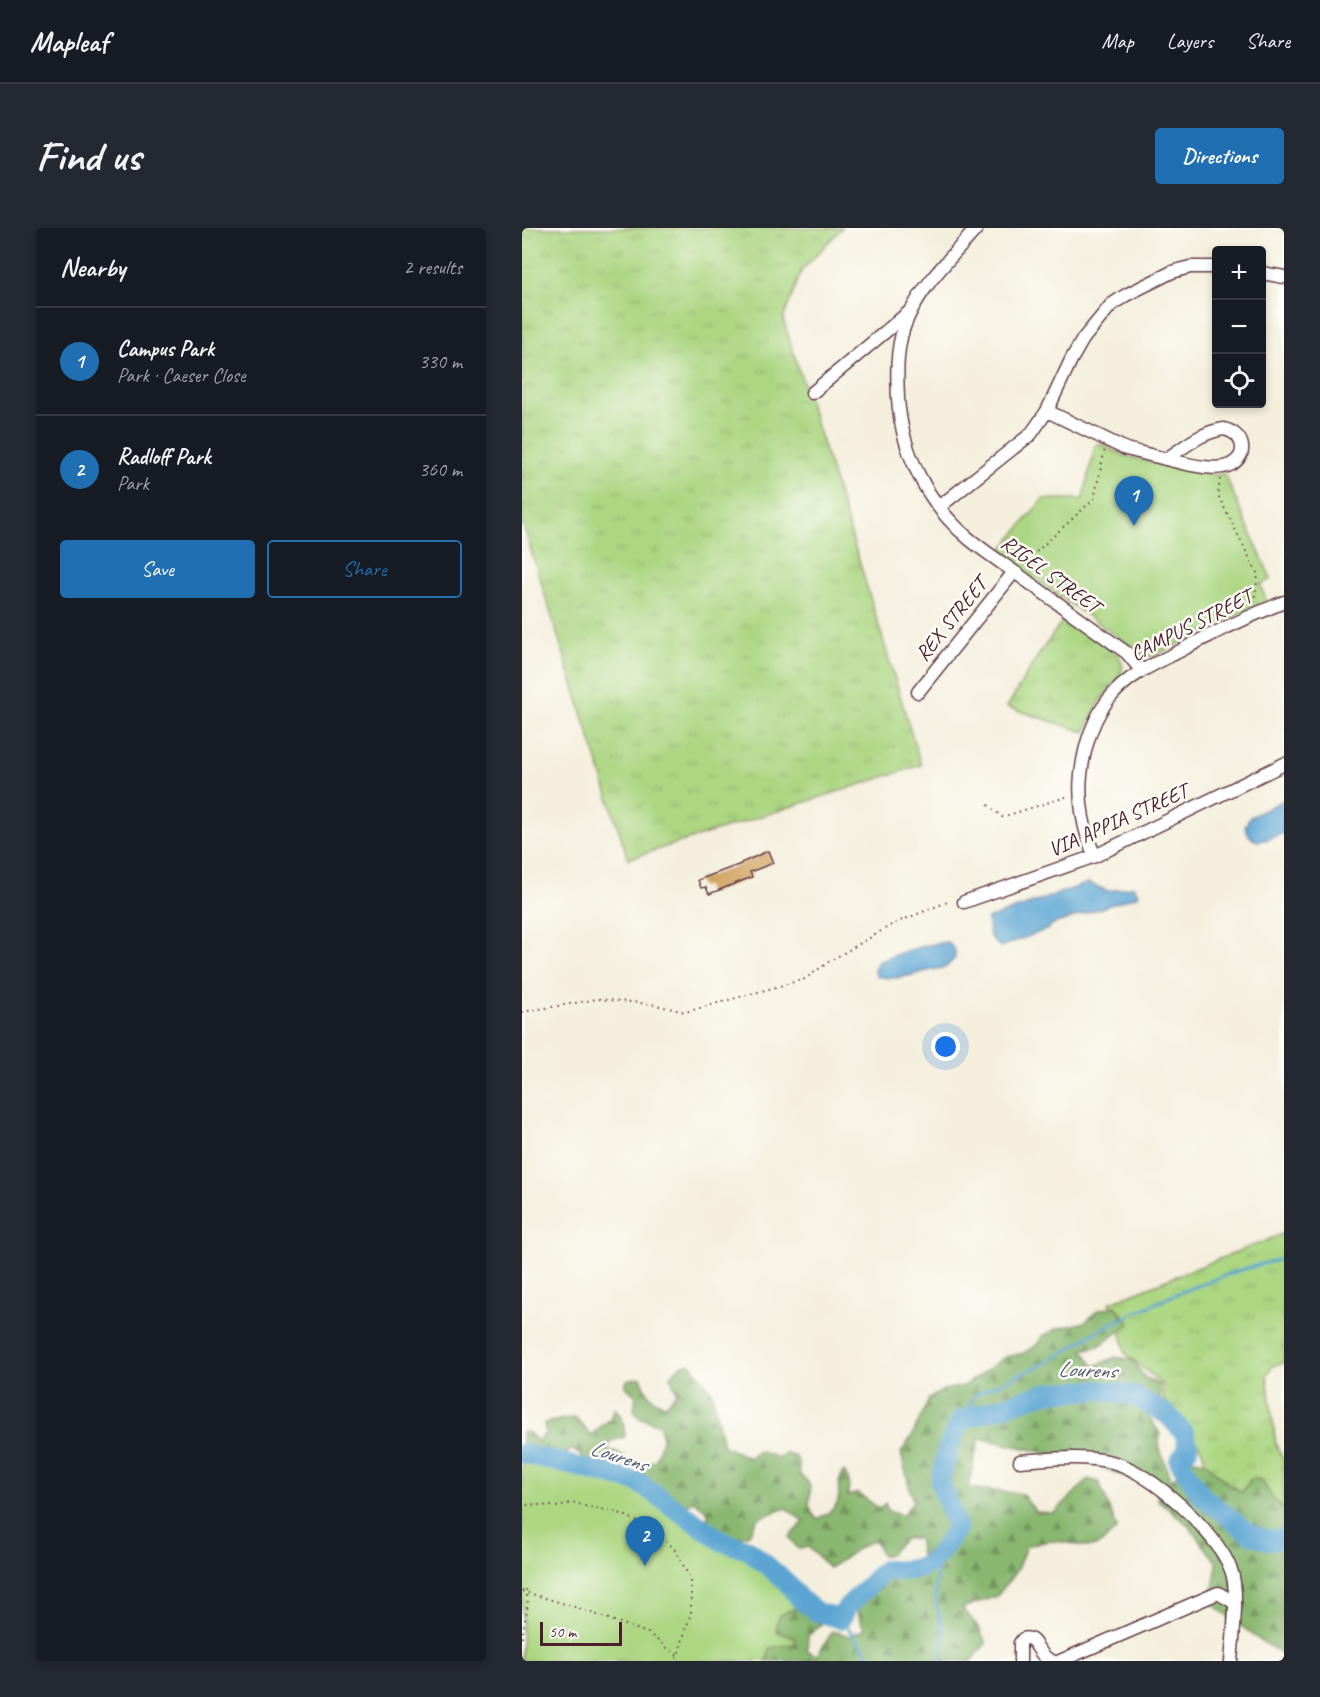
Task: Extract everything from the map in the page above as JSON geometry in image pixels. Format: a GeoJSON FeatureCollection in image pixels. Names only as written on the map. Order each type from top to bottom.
{"type":"FeatureCollection","features":[{"type":"Feature","properties":{"kind":"street"},"geometry":{"type":"LineString","coordinates":[[812,393],[912,310],[927,285],[977,228]]}},
{"type":"Feature","properties":{"kind":"street"},"geometry":{"type":"LineString","coordinates":[[939,507],[1031,434],[1047,411],[1083,339],[1111,304],[1172,272],[1190,267],[1212,267]]}},
{"type":"Feature","properties":{"kind":"street"},"geometry":{"type":"LineString","coordinates":[[1266,274],[1284,277]]}},
{"type":"Feature","properties":{"kind":"street","name":"RIGEL STREET"},"geometry":{"type":"LineString","coordinates":[[912,310],[904,328],[897,364],[900,420],[911,460],[918,475],[939,507],[968,538],[1127,653],[1141,670]]}},
{"type":"Feature","properties":{"kind":"street"},"geometry":{"type":"LineString","coordinates":[[1047,411],[1126,449],[1166,459],[1205,467],[1232,464],[1241,451],[1239,436],[1233,431],[1214,430],[1201,435],[1166,459]]}},
{"type":"Feature","properties":{"kind":"street","name":"REX STREET"},"geometry":{"type":"LineString","coordinates":[[918,692],[1014,572]]}},
{"type":"Feature","properties":{"kind":"street","name":"CAMPUS STREET"},"geometry":{"type":"LineString","coordinates":[[1095,856],[1088,839],[1081,795],[1084,755],[1095,721],[1104,705],[1114,692],[1141,670],[1284,602]]}},
{"type":"Feature","properties":{"kind":"street","name":"VIA APPIA STREET"},"geometry":{"type":"LineString","coordinates":[[964,902],[1095,856],[1284,764]]}},
{"type":"Feature","properties":{"kind":"street"},"geometry":{"type":"LineString","coordinates":[[1020,1461],[1083,1458],[1113,1462],[1140,1473],[1184,1510],[1213,1538],[1232,1571],[1235,1603],[1231,1661]]}},
{"type":"Feature","properties":{"kind":"street"},"geometry":{"type":"LineString","coordinates":[[1060,1661],[1218,1593],[1235,1603]]}},
{"type":"Feature","properties":{"kind":"street"},"geometry":{"type":"LineString","coordinates":[[1020,1661],[1020,1643],[1028,1637],[1032,1639],[1044,1658],[1052,1661]]}},
{"type":"Feature","properties":{"kind":"path"},"geometry":{"type":"LineString","coordinates":[[1014,572],[1094,500],[1107,441]]}},
{"type":"Feature","properties":{"kind":"path"},"geometry":{"type":"LineString","coordinates":[[1220,467],[1218,495],[1257,575],[1254,603],[1261,611]]}},
{"type":"Feature","properties":{"kind":"path"},"geometry":{"type":"LineString","coordinates":[[988,805],[1002,817],[1064,796],[1081,795]]}},
{"type":"Feature","properties":{"kind":"path"},"geometry":{"type":"LineString","coordinates":[[522,1012],[598,999],[651,1004],[685,1012],[805,979],[830,961],[895,923],[950,901]]}},
{"type":"Feature","properties":{"kind":"path"},"geometry":{"type":"LineString","coordinates":[[522,1509],[529,1504],[560,1507],[572,1502],[617,1512],[638,1521],[661,1536],[675,1550],[691,1580],[691,1613],[676,1661]]}},
{"type":"Feature","properties":{"kind":"path"},"geometry":{"type":"LineString","coordinates":[[522,1591],[595,1613],[648,1633],[678,1656]]}},
{"type":"Feature","properties":{"kind":"path"},"geometry":{"type":"LineString","coordinates":[[522,1638],[528,1604],[526,1591]]}},
{"type":"Feature","properties":{"kind":"green space"},"geometry":{"type":"Polygon","coordinates":[[[522,228],[842,228],[802,270],[783,319],[921,765],[628,859],[522,522],[522,228]]]}},
{"type":"Feature","properties":{"kind":"green space"},"geometry":{"type":"Polygon","coordinates":[[[1099,443],[1125,456],[1216,475],[1224,473],[1271,579],[1260,585],[1267,601],[1154,656],[1145,656],[999,553],[1043,499],[1083,499],[1095,446],[1099,443]]]}},
{"type":"Feature","properties":{"kind":"green space"},"geometry":{"type":"Polygon","coordinates":[[[1065,617],[1119,656],[1123,667],[1121,674],[1100,701],[1085,732],[1007,707],[1065,617]]]}},
{"type":"Feature","properties":{"kind":"green space"},"geometry":{"type":"Polygon","coordinates":[[[1284,1233],[1284,1363],[1272,1366],[1267,1375],[1276,1445],[1284,1461],[1284,1510],[1260,1479],[1242,1492],[1228,1484],[1205,1462],[1202,1450],[1175,1411],[1163,1400],[1163,1385],[1126,1354],[1109,1303],[1284,1233]]]}},
{"type":"Feature","properties":{"kind":"green space"},"geometry":{"type":"Polygon","coordinates":[[[1116,1306],[1130,1324],[1099,1346],[1083,1350],[1094,1366],[1115,1357],[1133,1360],[1144,1377],[1160,1385],[1160,1398],[1145,1411],[1160,1434],[1159,1446],[1171,1481],[1190,1459],[1205,1462],[1228,1484],[1242,1492],[1251,1479],[1260,1479],[1284,1510],[1284,1655],[1258,1639],[1211,1603],[1217,1563],[1188,1525],[1158,1500],[1154,1474],[1133,1480],[1087,1462],[979,1438],[968,1488],[1022,1494],[1036,1512],[1054,1513],[1089,1479],[1099,1482],[1117,1528],[1108,1538],[1094,1546],[1054,1541],[1026,1546],[1017,1570],[997,1596],[962,1608],[979,1628],[986,1643],[972,1661],[767,1661],[769,1648],[794,1637],[776,1632],[778,1616],[795,1608],[821,1624],[808,1636],[807,1650],[817,1656],[833,1631],[850,1636],[864,1629],[855,1606],[865,1590],[880,1589],[885,1581],[915,1574],[922,1562],[918,1538],[904,1539],[889,1555],[882,1556],[875,1540],[863,1545],[829,1568],[808,1547],[798,1549],[789,1537],[804,1522],[786,1508],[758,1518],[749,1534],[723,1542],[707,1529],[708,1512],[694,1501],[677,1510],[588,1476],[584,1459],[571,1449],[563,1458],[522,1459],[522,1432],[528,1432],[538,1441],[545,1433],[544,1423],[575,1417],[591,1435],[611,1418],[615,1408],[623,1419],[625,1437],[611,1441],[608,1449],[625,1456],[616,1464],[616,1470],[633,1477],[644,1463],[656,1460],[662,1439],[660,1425],[638,1417],[634,1411],[636,1396],[625,1386],[627,1380],[641,1377],[649,1395],[666,1405],[677,1392],[670,1377],[680,1366],[690,1363],[712,1392],[723,1446],[750,1458],[758,1451],[779,1458],[785,1453],[796,1457],[800,1475],[807,1480],[810,1486],[810,1506],[817,1519],[828,1513],[838,1502],[840,1479],[844,1471],[849,1482],[848,1496],[858,1493],[880,1509],[885,1503],[888,1511],[902,1516],[913,1502],[901,1453],[912,1436],[929,1399],[943,1390],[964,1386],[1005,1357],[1024,1353],[1040,1342],[1041,1337],[1056,1329],[1085,1322],[1098,1310],[1116,1306]]]}},
{"type":"Feature","properties":{"kind":"green space"},"geometry":{"type":"Polygon","coordinates":[[[522,1453],[638,1482],[723,1542],[749,1550],[786,1582],[800,1599],[795,1608],[778,1616],[776,1632],[794,1637],[796,1643],[770,1648],[767,1661],[522,1661],[522,1453]]]}},
{"type":"Feature","properties":{"kind":"water"},"geometry":{"type":"Polygon","coordinates":[[[1284,800],[1284,833],[1260,841],[1252,838],[1245,826],[1250,817],[1284,800]]]}},
{"type":"Feature","properties":{"kind":"water"},"geometry":{"type":"Polygon","coordinates":[[[1088,883],[1108,891],[1134,886],[1139,895],[1051,925],[1049,929],[1000,947],[990,937],[987,919],[1088,883]]]}},
{"type":"Feature","properties":{"kind":"water"},"geometry":{"type":"Polygon","coordinates":[[[948,942],[955,950],[955,958],[945,968],[895,978],[877,976],[874,970],[878,962],[895,955],[948,942]]]}},
{"type":"Feature","properties":{"kind":"building"},"geometry":{"type":"Polygon","coordinates":[[[768,851],[773,863],[750,872],[752,877],[709,894],[706,887],[701,888],[698,880],[768,851]]]}},
{"type":"Feature","properties":{"kind":"waterway"},"geometry":{"type":"LineString","coordinates":[[961,1420],[976,1394],[1050,1361],[1104,1327],[1176,1294],[1237,1271],[1284,1258]]}},
{"type":"Feature","properties":{"kind":"waterway","name":"Lourens"},"geometry":{"type":"LineString","coordinates":[[522,1453],[638,1482],[723,1542],[749,1550],[786,1582],[800,1599],[817,1612],[841,1619],[847,1607],[884,1570],[911,1570],[929,1563],[943,1549],[957,1527],[940,1483],[948,1447],[961,1420],[1049,1392],[1100,1390],[1135,1396],[1168,1415],[1185,1434],[1188,1449],[1179,1461],[1202,1496],[1250,1534],[1268,1540],[1284,1539]]}},
{"type":"Feature","properties":{"kind":"waterway","name":"Lourens"},"geometry":{"type":"LineString","coordinates":[[938,1558],[936,1601],[944,1637],[938,1661]]}},
{"type":"Feature","properties":{"kind":"waterway","name":"Lourens"},"geometry":{"type":"LineString","coordinates":[[841,1619],[874,1661]]}},
{"type":"Feature","properties":{"kind":"place","name":"Campus Park"},"geometry":{"type":"Point","coordinates":[1134,526]}},
{"type":"Feature","properties":{"kind":"place","name":"Radloff Park"},"geometry":{"type":"Point","coordinates":[645,1566]}}]}
